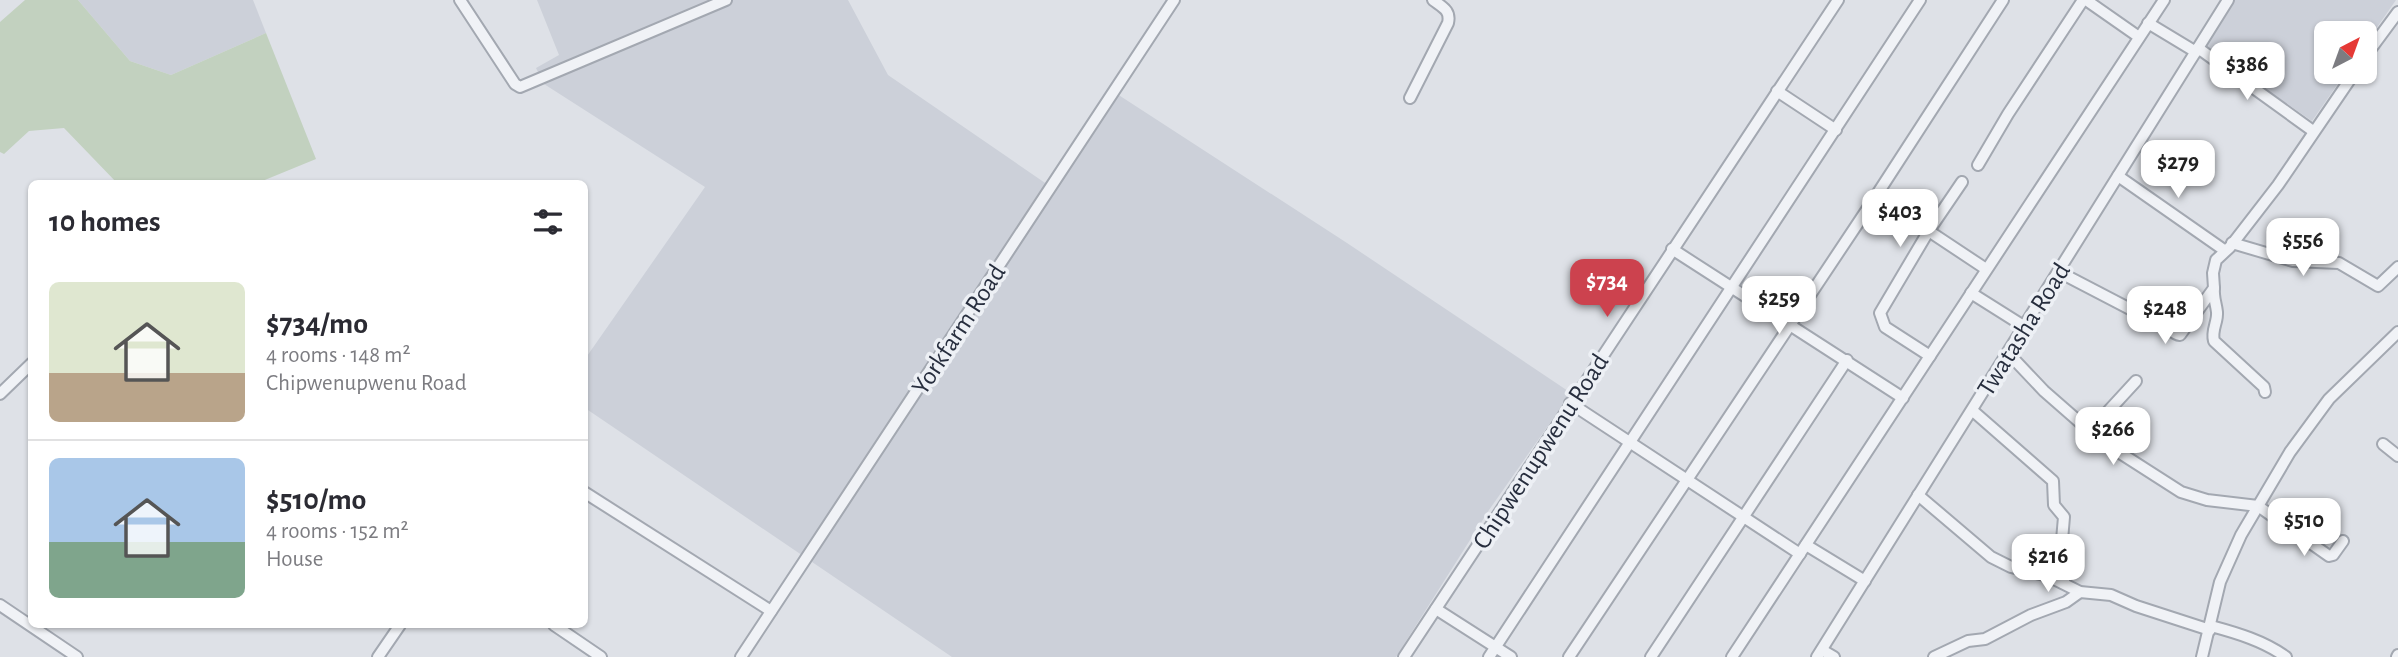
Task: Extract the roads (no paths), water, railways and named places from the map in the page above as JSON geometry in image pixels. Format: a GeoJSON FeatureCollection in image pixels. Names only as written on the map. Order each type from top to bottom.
{"type":"FeatureCollection","features":[{"type":"Feature","properties":{"kind":"street"},"geometry":{"type":"LineString","coordinates":[[460,0],[515,84],[520,87],[726,0]]}},
{"type":"Feature","properties":{"kind":"street","name":"Yorkfarm Road"},"geometry":{"type":"LineString","coordinates":[[741,657],[1174,0]]}},
{"type":"Feature","properties":{"kind":"street"},"geometry":{"type":"LineString","coordinates":[[1410,98],[1450,18],[1447,10],[1433,0]]}},
{"type":"Feature","properties":{"kind":"street","name":"Chipwenupwenu Road"},"geometry":{"type":"LineString","coordinates":[[1404,657],[1838,0]]}},
{"type":"Feature","properties":{"kind":"street"},"geometry":{"type":"LineString","coordinates":[[1492,652],[1920,0]]}},
{"type":"Feature","properties":{"kind":"street"},"geometry":{"type":"LineString","coordinates":[[1569,657],[2003,0]]}},
{"type":"Feature","properties":{"kind":"street"},"geometry":{"type":"LineString","coordinates":[[1978,165],[2008,114],[2084,0],[2139,37]]}},
{"type":"Feature","properties":{"kind":"street"},"geometry":{"type":"LineString","coordinates":[[1732,657],[2164,0]]}},
{"type":"Feature","properties":{"kind":"street","name":"Twatasha Road"},"geometry":{"type":"LineString","coordinates":[[1820,653],[2228,0]]}},
{"type":"Feature","properties":{"kind":"street"},"geometry":{"type":"LineString","coordinates":[[2377,40],[2398,12]]}},
{"type":"Feature","properties":{"kind":"street"},"geometry":{"type":"LineString","coordinates":[[2148,23],[2197,50],[2314,131]]}},
{"type":"Feature","properties":{"kind":"street"},"geometry":{"type":"LineString","coordinates":[[2265,392],[2264,387],[2214,341],[2212,336],[2217,312],[2213,296],[2214,267],[2278,185],[2347,84]]}},
{"type":"Feature","properties":{"kind":"street"},"geometry":{"type":"LineString","coordinates":[[1777,91],[1836,130]]}},
{"type":"Feature","properties":{"kind":"street"},"geometry":{"type":"LineString","coordinates":[[2118,176],[2228,247],[2293,261],[2339,263],[2378,286],[2398,267]]}},
{"type":"Feature","properties":{"kind":"street"},"geometry":{"type":"LineString","coordinates":[[1930,356],[1885,327],[1880,317],[1882,309],[1928,232],[1962,182]]}},
{"type":"Feature","properties":{"kind":"street"},"geometry":{"type":"LineString","coordinates":[[1876,196],[1986,269]]}},
{"type":"Feature","properties":{"kind":"street"},"geometry":{"type":"LineString","coordinates":[[1672,249],[1903,398]]}},
{"type":"Feature","properties":{"kind":"street"},"geometry":{"type":"LineString","coordinates":[[2059,272],[2157,323],[2166,325],[2178,335],[2214,288]]}},
{"type":"Feature","properties":{"kind":"street"},"geometry":{"type":"LineString","coordinates":[[1971,293],[2025,327]]}},
{"type":"Feature","properties":{"kind":"street"},"geometry":{"type":"LineString","coordinates":[[2202,657],[2220,582],[2236,545],[2258,506],[2314,418],[2358,368],[2397,335]]}},
{"type":"Feature","properties":{"kind":"street"},"geometry":{"type":"LineString","coordinates":[[2009,354],[2060,407],[2117,451],[2181,492],[2207,500],[2258,506],[2329,556],[2333,555],[2343,541]]}},
{"type":"Feature","properties":{"kind":"street"},"geometry":{"type":"LineString","coordinates":[[1651,657],[1847,360]]}},
{"type":"Feature","properties":{"kind":"street"},"geometry":{"type":"LineString","coordinates":[[0,394],[28,367]]}},
{"type":"Feature","properties":{"kind":"street"},"geometry":{"type":"LineString","coordinates":[[2090,431],[2136,381]]}},
{"type":"Feature","properties":{"kind":"street"},"geometry":{"type":"LineString","coordinates":[[1570,403],[1743,517],[1864,581]]}},
{"type":"Feature","properties":{"kind":"street"},"geometry":{"type":"LineString","coordinates":[[1973,411],[2053,481],[2054,505],[2064,517],[2062,540],[2068,568],[2063,583]]}},
{"type":"Feature","properties":{"kind":"street"},"geometry":{"type":"LineString","coordinates":[[2383,444],[2398,456]]}},
{"type":"Feature","properties":{"kind":"street"},"geometry":{"type":"LineString","coordinates":[[588,495],[771,611]]}},
{"type":"Feature","properties":{"kind":"street"},"geometry":{"type":"LineString","coordinates":[[1918,495],[1991,557],[2011,567],[2063,583],[2080,592],[2111,595],[2136,606],[2256,640],[2286,657]]}},
{"type":"Feature","properties":{"kind":"street"},"geometry":{"type":"LineString","coordinates":[[1934,657],[1968,641],[1985,639],[2031,615],[2066,602],[2080,592]]}},
{"type":"Feature","properties":{"kind":"street"},"geometry":{"type":"LineString","coordinates":[[0,605],[28,624]]}},
{"type":"Feature","properties":{"kind":"street"},"geometry":{"type":"LineString","coordinates":[[1436,609],[1492,652],[1511,657]]}},
{"type":"Feature","properties":{"kind":"street"},"geometry":{"type":"LineString","coordinates":[[34,628],[77,657]]}},
{"type":"Feature","properties":{"kind":"street"},"geometry":{"type":"LineString","coordinates":[[378,657],[398,628]]}},
{"type":"Feature","properties":{"kind":"street"},"geometry":{"type":"LineString","coordinates":[[558,628],[601,657]]}},
{"type":"Feature","properties":{"kind":"street"},"geometry":{"type":"LineString","coordinates":[[1820,653],[1834,657]]}}]}
